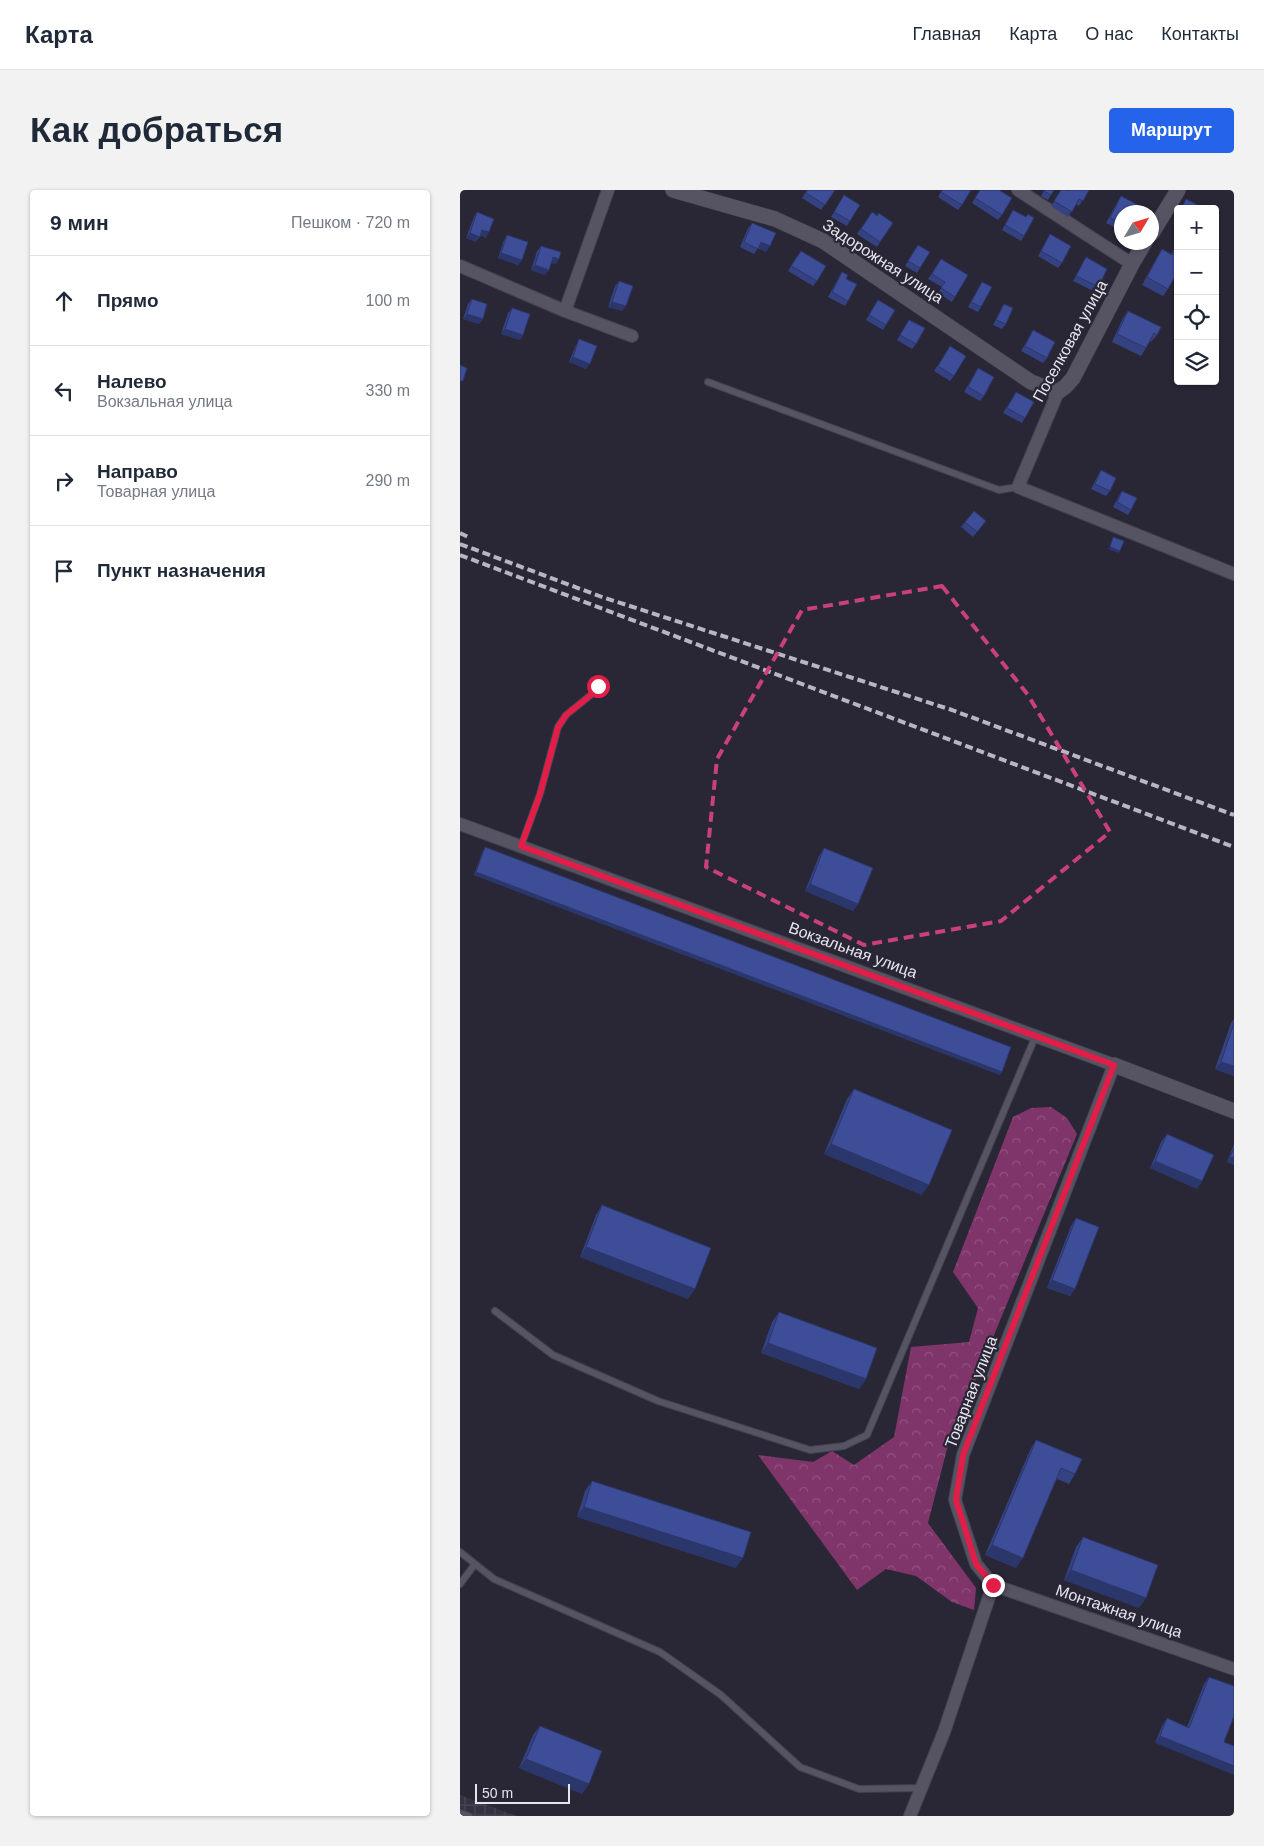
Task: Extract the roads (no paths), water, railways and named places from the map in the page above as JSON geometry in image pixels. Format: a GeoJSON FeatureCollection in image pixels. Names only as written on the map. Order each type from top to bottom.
{"type":"FeatureCollection","features":[{"type":"Feature","properties":{"kind":"street"},"geometry":{"type":"LineString","coordinates":[[565,311],[608,190]]}},
{"type":"Feature","properties":{"kind":"street","name":"Задорожная улица"},"geometry":{"type":"LineString","coordinates":[[673,190],[775,219],[824,241],[1031,382],[1058,392]]}},
{"type":"Feature","properties":{"kind":"street"},"geometry":{"type":"LineString","coordinates":[[1018,190],[1132,264]]}},
{"type":"Feature","properties":{"kind":"street"},"geometry":{"type":"LineString","coordinates":[[1159,221],[1178,190]]}},
{"type":"Feature","properties":{"kind":"street","name":"Поселковая улица"},"geometry":{"type":"LineString","coordinates":[[1018,487],[1058,392],[1073,378],[1141,250]]}},
{"type":"Feature","properties":{"kind":"street"},"geometry":{"type":"LineString","coordinates":[[460,266],[565,311],[632,336]]}},
{"type":"Feature","properties":{"kind":"street"},"geometry":{"type":"LineString","coordinates":[[1018,487],[1234,574]]}},
{"type":"Feature","properties":{"kind":"street","name":"Вокзальная улица"},"geometry":{"type":"LineString","coordinates":[[460,824],[1036,1035],[1234,1111]]}},
{"type":"Feature","properties":{"kind":"street","name":"Товарная улица"},"geometry":{"type":"LineString","coordinates":[[993,1585],[976,1564],[956,1500],[963,1455],[1114,1065]]}},
{"type":"Feature","properties":{"kind":"street"},"geometry":{"type":"LineString","coordinates":[[910,1816],[944,1732],[993,1585]]}},
{"type":"Feature","properties":{"kind":"street","name":"Монтажная улица"},"geometry":{"type":"LineString","coordinates":[[993,1585],[1234,1669]]}},
{"type":"Feature","properties":{"kind":"lane"},"geometry":{"type":"LineString","coordinates":[[708,382],[999,490],[1018,487]]}},
{"type":"Feature","properties":{"kind":"lane"},"geometry":{"type":"LineString","coordinates":[[521,846],[540,794],[558,727],[566,715],[592,694],[598,686]]}},
{"type":"Feature","properties":{"kind":"lane"},"geometry":{"type":"LineString","coordinates":[[495,1311],[552,1355],[658,1401],[810,1450],[844,1446],[867,1435],[1036,1035]]}},
{"type":"Feature","properties":{"kind":"lane"},"geometry":{"type":"LineString","coordinates":[[460,1552],[494,1579],[660,1652],[721,1695],[800,1767],[859,1789],[922,1788]]}},
{"type":"Feature","properties":{"kind":"lane"},"geometry":{"type":"LineString","coordinates":[[460,1584],[475,1564]]}},
{"type":"Feature","properties":{"kind":"lane"},"geometry":{"type":"LineString","coordinates":[[460,1813],[469,1816]]}},
{"type":"Feature","properties":{"kind":"railway"},"geometry":{"type":"LineString","coordinates":[[460,533],[468,537]]}},
{"type":"Feature","properties":{"kind":"railway"},"geometry":{"type":"LineString","coordinates":[[460,544],[602,597],[952,710],[1234,815]]}},
{"type":"Feature","properties":{"kind":"railway"},"geometry":{"type":"LineString","coordinates":[[460,555],[1234,847]]}}]}
